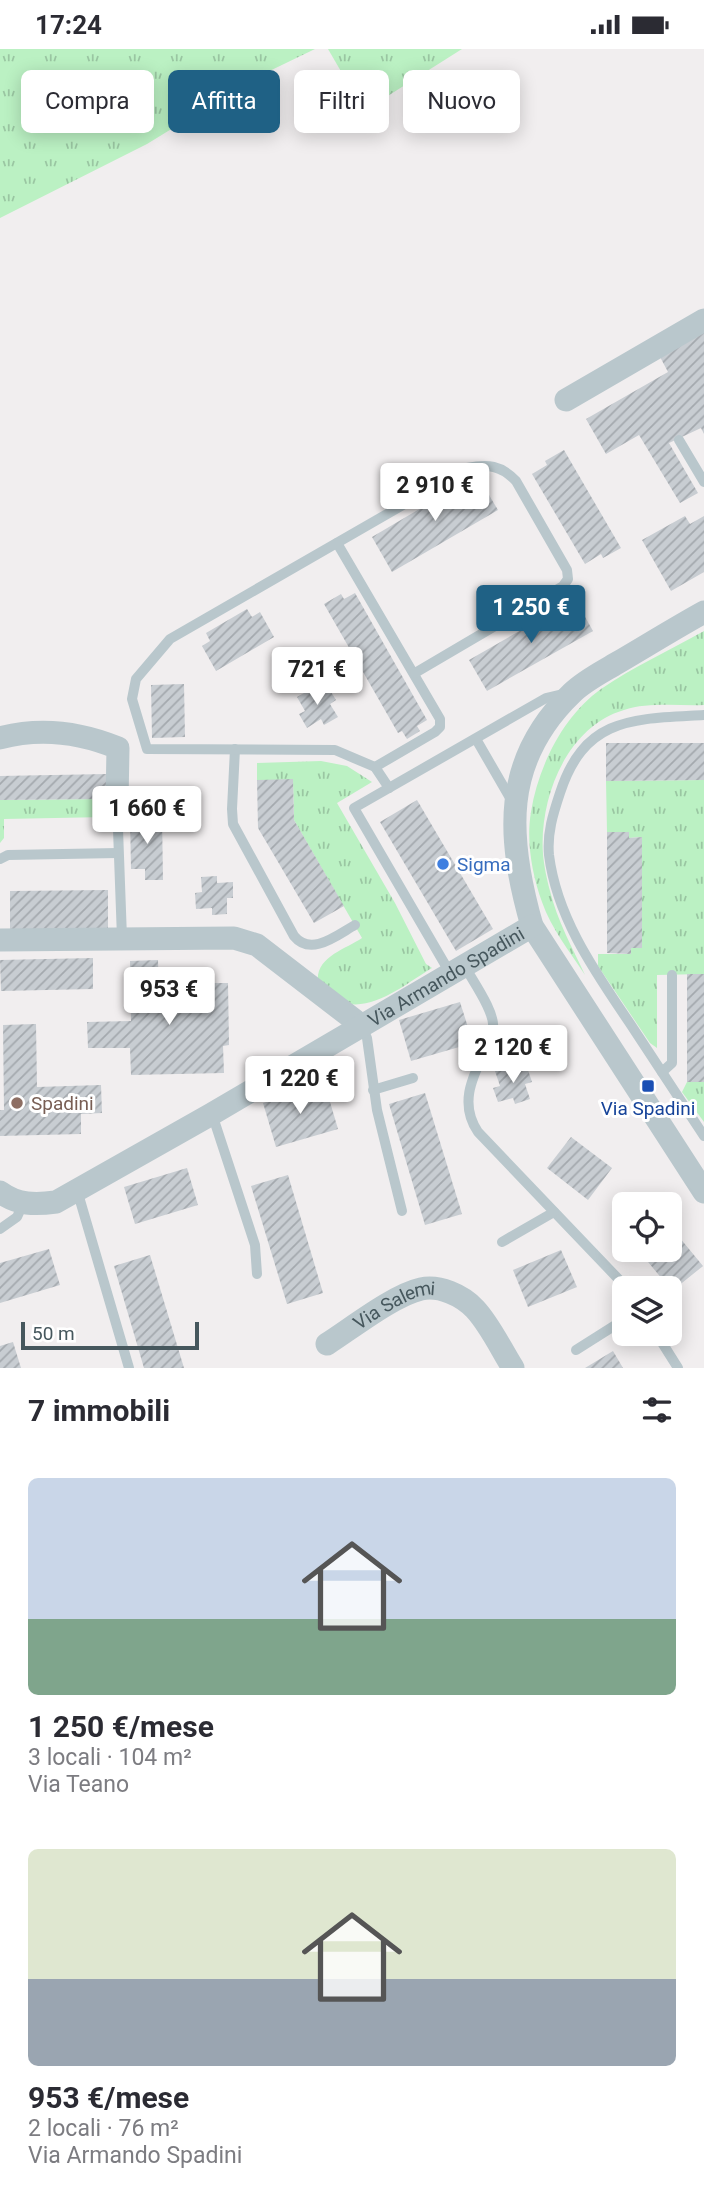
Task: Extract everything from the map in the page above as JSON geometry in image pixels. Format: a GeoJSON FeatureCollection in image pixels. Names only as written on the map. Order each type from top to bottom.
{"type":"FeatureCollection","features":[{"type":"Feature","properties":{"kind":"street"},"geometry":{"type":"LineString","coordinates":[[566,400],[704,320]]}},
{"type":"Feature","properties":{"kind":"street","name":"Via Armando Spadini"},"geometry":{"type":"LineString","coordinates":[[704,612],[573,691],[546,722],[529,753],[514,805],[515,848],[520,885],[532,926],[704,1192]]}},
{"type":"Feature","properties":{"kind":"street"},"geometry":{"type":"LineString","coordinates":[[0,738],[33,731],[56,731],[118,748],[117,802]]}},
{"type":"Feature","properties":{"kind":"street","name":"Via Armando Spadini"},"geometry":{"type":"LineString","coordinates":[[23,1204],[56,1202],[532,926]]}},
{"type":"Feature","properties":{"kind":"street","name":"Via Armando Spadini"},"geometry":{"type":"LineString","coordinates":[[0,940],[234,938],[293,955],[361,1025]]}},
{"type":"Feature","properties":{"kind":"street"},"geometry":{"type":"LineString","coordinates":[[0,1192],[23,1204]]}},
{"type":"Feature","properties":{"kind":"street","name":"Via Salemi"},"geometry":{"type":"LineString","coordinates":[[327,1343],[400,1298],[422,1289],[441,1290],[459,1296],[476,1309],[513,1368]]}},
{"type":"Feature","properties":{"kind":"lane"},"geometry":{"type":"LineString","coordinates":[[679,440],[703,481]]}},
{"type":"Feature","properties":{"kind":"lane"},"geometry":{"type":"LineString","coordinates":[[389,788],[375,767],[349,755],[321,748],[147,749],[132,699],[136,679],[170,639],[467,468],[487,464],[506,470],[516,481],[567,570],[568,579],[563,586],[415,673]]}},
{"type":"Feature","properties":{"kind":"lane"},"geometry":{"type":"LineString","coordinates":[[337,543],[440,719],[440,727],[375,767]]}},
{"type":"Feature","properties":{"kind":"lane"},"geometry":{"type":"LineString","coordinates":[[573,691],[547,698],[354,809],[457,969],[491,1014],[493,1030],[469,1088],[467,1107],[471,1122],[615,1276]]}},
{"type":"Feature","properties":{"kind":"lane"},"geometry":{"type":"LineString","coordinates":[[704,715],[645,718],[615,725],[601,733],[578,755],[566,773],[550,822],[549,853],[556,891],[566,918],[593,969],[704,1136]]}},
{"type":"Feature","properties":{"kind":"lane"},"geometry":{"type":"LineString","coordinates":[[118,748],[142,736]]}},
{"type":"Feature","properties":{"kind":"lane"},"geometry":{"type":"LineString","coordinates":[[476,739],[514,805]]}},
{"type":"Feature","properties":{"kind":"lane","name":"Via Armando Spadini"},"geometry":{"type":"LineString","coordinates":[[235,749],[233,824],[293,955]]}},
{"type":"Feature","properties":{"kind":"lane"},"geometry":{"type":"LineString","coordinates":[[117,802],[121,938]]}},
{"type":"Feature","properties":{"kind":"lane"},"geometry":{"type":"LineString","coordinates":[[0,859],[8,855],[118,853]]}},
{"type":"Feature","properties":{"kind":"lane"},"geometry":{"type":"LineString","coordinates":[[293,955],[310,946],[321,944],[355,925]]}},
{"type":"Feature","properties":{"kind":"lane"},"geometry":{"type":"LineString","coordinates":[[662,1072],[673,1063],[671,975]]}},
{"type":"Feature","properties":{"kind":"lane"},"geometry":{"type":"LineString","coordinates":[[361,1025],[367,1038],[373,1090],[402,1211]]}},
{"type":"Feature","properties":{"kind":"lane"},"geometry":{"type":"LineString","coordinates":[[373,1090],[413,1078]]}},
{"type":"Feature","properties":{"kind":"lane"},"geometry":{"type":"LineString","coordinates":[[210,1115],[215,1123],[255,1245],[257,1274]]}},
{"type":"Feature","properties":{"kind":"lane"},"geometry":{"type":"LineString","coordinates":[[77,1190],[129,1368]]}},
{"type":"Feature","properties":{"kind":"lane"},"geometry":{"type":"LineString","coordinates":[[0,1229],[17,1217],[23,1204]]}},
{"type":"Feature","properties":{"kind":"lane"},"geometry":{"type":"LineString","coordinates":[[502,1242],[554,1212]]}},
{"type":"Feature","properties":{"kind":"lane"},"geometry":{"type":"LineString","coordinates":[[576,1350],[612,1327]]}},
{"type":"Feature","properties":{"kind":"lane"},"geometry":{"type":"LineString","coordinates":[[664,1346],[676,1367]]}},
{"type":"Feature","properties":{"kind":"green space"},"geometry":{"type":"Polygon","coordinates":[[[0,49],[315,49],[272,70],[168,70],[168,131],[0,218],[0,49]]]}},
{"type":"Feature","properties":{"kind":"green space"},"geometry":{"type":"Polygon","coordinates":[[[328,49],[462,49],[429,70],[403,70],[403,86],[389,95],[389,70],[340,70],[328,49]]]}},
{"type":"Feature","properties":{"kind":"green space"},"geometry":{"type":"Polygon","coordinates":[[[704,631],[704,705],[643,706],[624,710],[604,719],[586,732],[572,749],[560,768],[552,789],[543,833],[545,868],[557,913],[585,975],[550,921],[535,880],[530,823],[534,795],[546,760],[564,728],[587,700],[626,673],[704,631]]]}},
{"type":"Feature","properties":{"kind":"green space"},"geometry":{"type":"Polygon","coordinates":[[[321,761],[347,766],[372,782],[337,803],[395,903],[426,964],[432,968],[388,995],[364,1004],[340,1001],[318,982],[318,973],[326,960],[362,938],[294,820],[293,780],[257,780],[257,763],[321,761]]]}},
{"type":"Feature","properties":{"kind":"green space"},"geometry":{"type":"Polygon","coordinates":[[[704,780],[704,974],[657,975],[657,1048],[650,1043],[598,966],[598,954],[630,954],[631,948],[642,948],[641,837],[629,838],[629,832],[607,832],[606,781],[704,780]]]}},
{"type":"Feature","properties":{"kind":"green space"},"geometry":{"type":"Polygon","coordinates":[[[107,799],[107,817],[4,819],[4,838],[0,843],[0,800],[107,799]]]}},
{"type":"Feature","properties":{"kind":"green space"},"geometry":{"type":"Polygon","coordinates":[[[687,1082],[704,1082],[704,1122],[682,1092],[687,1082]]]}},
{"type":"Feature","properties":{"kind":"building"},"geometry":{"type":"Polygon","coordinates":[[[704,329],[704,434],[701,428],[669,443],[698,493],[680,503],[639,435],[606,454],[586,419],[668,372],[659,355],[704,329]]]}},
{"type":"Feature","properties":{"kind":"building"},"geometry":{"type":"Polygon","coordinates":[[[564,450],[621,548],[603,558],[601,554],[585,564],[532,474],[547,465],[545,461],[564,450]]]}},
{"type":"Feature","properties":{"kind":"building"},"geometry":{"type":"Polygon","coordinates":[[[477,475],[498,510],[392,572],[372,537],[477,475]]]}},
{"type":"Feature","properties":{"kind":"building"},"geometry":{"type":"Polygon","coordinates":[[[685,516],[690,524],[704,516],[704,572],[671,591],[642,540],[685,516]]]}},
{"type":"Feature","properties":{"kind":"building"},"geometry":{"type":"Polygon","coordinates":[[[355,593],[427,720],[417,726],[420,731],[407,739],[402,731],[398,733],[324,604],[341,594],[344,599],[355,593]]]}},
{"type":"Feature","properties":{"kind":"building"},"geometry":{"type":"Polygon","coordinates":[[[575,599],[593,631],[487,691],[469,660],[575,599]]]}},
{"type":"Feature","properties":{"kind":"building"},"geometry":{"type":"Polygon","coordinates":[[[247,609],[252,617],[260,612],[274,637],[216,671],[202,646],[210,641],[206,633],[247,609]]]}},
{"type":"Feature","properties":{"kind":"building"},"geometry":{"type":"Polygon","coordinates":[[[184,684],[185,737],[152,738],[151,685],[184,684]]]}},
{"type":"Feature","properties":{"kind":"building"},"geometry":{"type":"Polygon","coordinates":[[[328,687],[336,700],[330,704],[338,717],[324,725],[321,719],[307,728],[299,714],[305,711],[297,697],[311,689],[314,695],[328,687]]]}},
{"type":"Feature","properties":{"kind":"building"},"geometry":{"type":"Polygon","coordinates":[[[606,743],[704,743],[704,780],[606,781],[606,743]]]}},
{"type":"Feature","properties":{"kind":"building"},"geometry":{"type":"Polygon","coordinates":[[[107,774],[107,799],[0,800],[0,776],[107,774]]]}},
{"type":"Feature","properties":{"kind":"building"},"geometry":{"type":"Polygon","coordinates":[[[293,779],[294,820],[344,906],[314,923],[258,828],[257,780],[293,779]]]}},
{"type":"Feature","properties":{"kind":"building"},"geometry":{"type":"Polygon","coordinates":[[[417,800],[493,929],[456,951],[380,822],[417,800]]]}},
{"type":"Feature","properties":{"kind":"building"},"geometry":{"type":"Polygon","coordinates":[[[162,815],[163,880],[145,880],[145,869],[131,869],[130,816],[162,815]]]}},
{"type":"Feature","properties":{"kind":"building"},"geometry":{"type":"Polygon","coordinates":[[[607,832],[629,832],[629,838],[642,837],[642,948],[631,948],[631,954],[607,953],[607,832]]]}},
{"type":"Feature","properties":{"kind":"building"},"geometry":{"type":"Polygon","coordinates":[[[217,876],[217,883],[233,882],[233,898],[227,898],[227,914],[212,915],[212,908],[196,909],[195,893],[202,892],[201,877],[217,876]]]}},
{"type":"Feature","properties":{"kind":"building"},"geometry":{"type":"Polygon","coordinates":[[[108,890],[108,930],[10,931],[10,891],[108,890]]]}},
{"type":"Feature","properties":{"kind":"building"},"geometry":{"type":"Polygon","coordinates":[[[93,958],[93,989],[1,991],[0,960],[93,958]]]}},
{"type":"Feature","properties":{"kind":"building"},"geometry":{"type":"Polygon","coordinates":[[[158,960],[159,999],[195,998],[195,983],[228,983],[229,1045],[223,1046],[224,1073],[131,1075],[130,1048],[88,1048],[87,1022],[131,1021],[130,961],[158,960]]]}},
{"type":"Feature","properties":{"kind":"building"},"geometry":{"type":"Polygon","coordinates":[[[687,974],[704,974],[704,1082],[687,1082],[687,974]]]}},
{"type":"Feature","properties":{"kind":"building"},"geometry":{"type":"Polygon","coordinates":[[[460,1002],[473,1043],[411,1061],[399,1020],[460,1002]]]}},
{"type":"Feature","properties":{"kind":"building"},"geometry":{"type":"Polygon","coordinates":[[[36,1024],[37,1087],[101,1085],[102,1113],[81,1114],[81,1134],[0,1136],[0,1110],[4,1110],[3,1025],[36,1024]]]}},
{"type":"Feature","properties":{"kind":"building"},"geometry":{"type":"Polygon","coordinates":[[[510,1066],[512,1072],[527,1067],[532,1082],[525,1084],[530,1099],[515,1104],[513,1098],[498,1102],[493,1088],[500,1086],[495,1071],[510,1066]]]}},
{"type":"Feature","properties":{"kind":"building"},"geometry":{"type":"Polygon","coordinates":[[[325,1085],[338,1129],[276,1147],[263,1103],[325,1085]]]}},
{"type":"Feature","properties":{"kind":"building"},"geometry":{"type":"Polygon","coordinates":[[[425,1093],[462,1214],[425,1225],[389,1104],[425,1093]]]}},
{"type":"Feature","properties":{"kind":"building"},"geometry":{"type":"Polygon","coordinates":[[[571,1137],[612,1168],[588,1200],[547,1168],[571,1137]]]}},
{"type":"Feature","properties":{"kind":"building"},"geometry":{"type":"Polygon","coordinates":[[[187,1168],[198,1205],[135,1224],[124,1187],[187,1168]]]}},
{"type":"Feature","properties":{"kind":"building"},"geometry":{"type":"Polygon","coordinates":[[[288,1175],[323,1293],[287,1304],[251,1186],[288,1175]]]}},
{"type":"Feature","properties":{"kind":"building"},"geometry":{"type":"Polygon","coordinates":[[[682,1241],[703,1266],[682,1283],[682,1276],[660,1276],[648,1262],[682,1262],[682,1241]]]}},
{"type":"Feature","properties":{"kind":"building"},"geometry":{"type":"Polygon","coordinates":[[[49,1249],[60,1285],[0,1303],[0,1263],[49,1249]]]}},
{"type":"Feature","properties":{"kind":"building"},"geometry":{"type":"Polygon","coordinates":[[[561,1250],[577,1287],[528,1307],[513,1270],[561,1250]]]}},
{"type":"Feature","properties":{"kind":"building"},"geometry":{"type":"Polygon","coordinates":[[[150,1255],[184,1368],[144,1368],[114,1266],[150,1255]]]}},
{"type":"Feature","properties":{"kind":"building"},"geometry":{"type":"Polygon","coordinates":[[[13,1342],[21,1368],[0,1368],[0,1346],[13,1342]]]}},
{"type":"Feature","properties":{"kind":"building"},"geometry":{"type":"Polygon","coordinates":[[[613,1351],[623,1368],[585,1368],[613,1351]]]}},
{"type":"Feature","properties":{"kind":"place","name":"Sigma"},"geometry":{"type":"Point","coordinates":[443,864]}},
{"type":"Feature","properties":{"kind":"place","name":"Via Spadini"},"geometry":{"type":"Point","coordinates":[648,1086]}},
{"type":"Feature","properties":{"kind":"place","name":"Spadini"},"geometry":{"type":"Point","coordinates":[17,1103]}}]}
